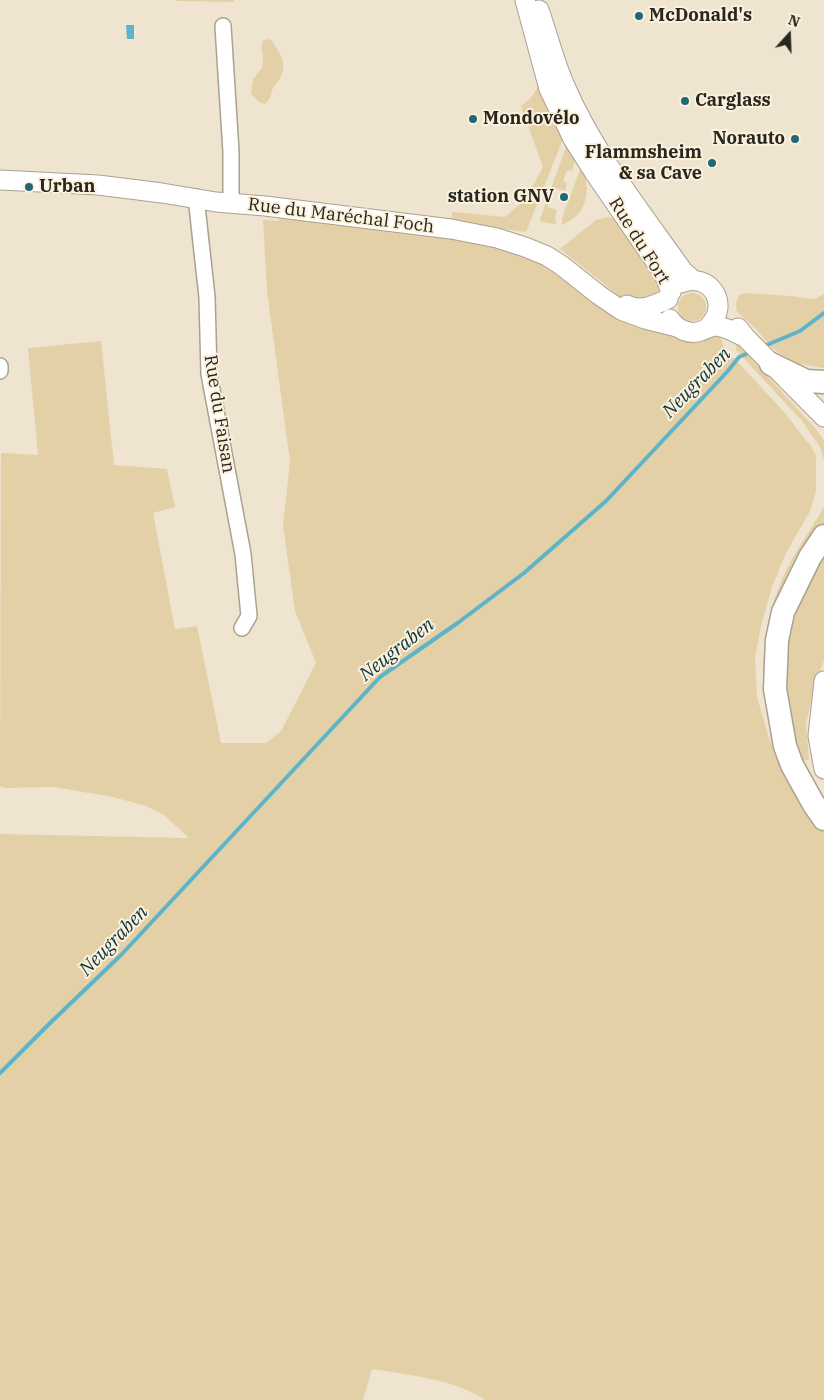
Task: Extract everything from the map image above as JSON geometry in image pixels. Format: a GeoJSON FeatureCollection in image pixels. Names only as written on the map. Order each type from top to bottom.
{"type":"FeatureCollection","features":[{"type":"Feature","properties":{"kind":"highway"},"geometry":{"type":"LineString","coordinates":[[767,360],[806,381],[824,382]]}},
{"type":"Feature","properties":{"kind":"highway"},"geometry":{"type":"LineString","coordinates":[[824,536],[810,557],[783,612],[777,640],[775,689],[785,746],[792,765],[824,819]]}},
{"type":"Feature","properties":{"kind":"main road","name":"Rue du Fort"},"geometry":{"type":"LineString","coordinates":[[525,0],[549,88],[573,138],[594,172],[664,274],[669,295],[668,315],[672,322],[685,331],[701,331],[713,326],[723,328],[746,338]]}},
{"type":"Feature","properties":{"kind":"main road","name":"Rue du Fort"},"geometry":{"type":"LineString","coordinates":[[537,0],[564,85],[588,132],[631,198],[683,271],[692,280]]}},
{"type":"Feature","properties":{"kind":"main road","name":"Rue du Maréchal Foch"},"geometry":{"type":"LineString","coordinates":[[0,180],[98,185],[196,197],[216,202],[451,229],[497,238],[533,250],[559,264],[598,295],[622,310],[644,319],[678,327]]}},
{"type":"Feature","properties":{"kind":"main road","name":"Rue du Maréchal Foch"},"geometry":{"type":"LineString","coordinates":[[451,229],[512,233],[543,243],[572,261],[618,300],[635,308],[648,308],[669,295]]}},
{"type":"Feature","properties":{"kind":"main road","name":"Rue du Fort"},"geometry":{"type":"LineString","coordinates":[[669,295],[677,286],[692,280],[708,286],[718,298],[719,307],[746,338],[824,417]]}},
{"type":"Feature","properties":{"kind":"main road"},"geometry":{"type":"LineString","coordinates":[[708,327],[714,322],[719,307]]}},
{"type":"Feature","properties":{"kind":"main road","name":"Rue du Fort"},"geometry":{"type":"LineString","coordinates":[[767,360],[824,431]]}},
{"type":"Feature","properties":{"kind":"main road"},"geometry":{"type":"LineString","coordinates":[[824,681],[818,736],[824,769]]}},
{"type":"Feature","properties":{"kind":"main road"},"geometry":{"type":"LineString","coordinates":[[818,736],[824,712]]}},
{"type":"Feature","properties":{"kind":"street","name":"Rue du Maréchal Foch"},"geometry":{"type":"LineString","coordinates":[[223,26],[231,152],[231,203]]}},
{"type":"Feature","properties":{"kind":"street","name":"Rue du Faisan"},"geometry":{"type":"LineString","coordinates":[[196,197],[207,297],[209,374],[244,554],[249,616],[242,628]]}},
{"type":"Feature","properties":{"kind":"street"},"geometry":{"type":"LineString","coordinates":[[0,366],[0,371]]}},
{"type":"Feature","properties":{"kind":"shaded area"},"geometry":{"type":"Polygon","coordinates":[[[234,0],[234,2],[176,1],[234,0]]]}},
{"type":"Feature","properties":{"kind":"shaded area"},"geometry":{"type":"Polygon","coordinates":[[[271,40],[280,54],[283,69],[265,104],[259,102],[251,94],[253,79],[262,68],[263,56],[261,47],[263,41],[271,40]]]}},
{"type":"Feature","properties":{"kind":"shaded area"},"geometry":{"type":"Polygon","coordinates":[[[538,87],[563,139],[526,232],[450,222],[453,212],[505,217],[526,199],[543,167],[521,106],[530,99],[538,87]]]}},
{"type":"Feature","properties":{"kind":"shaded area"},"geometry":{"type":"Polygon","coordinates":[[[567,144],[575,159],[572,171],[567,170],[563,181],[567,183],[565,191],[555,188],[547,207],[557,210],[556,224],[541,222],[540,219],[567,144]]]}},
{"type":"Feature","properties":{"kind":"shaded area"},"geometry":{"type":"Polygon","coordinates":[[[582,168],[587,187],[583,206],[576,216],[562,225],[562,218],[582,168]]]}},
{"type":"Feature","properties":{"kind":"shaded area"},"geometry":{"type":"Polygon","coordinates":[[[279,215],[417,231],[517,249],[697,341],[706,340],[718,333],[728,354],[737,361],[785,413],[810,444],[816,455],[816,491],[810,511],[786,553],[772,587],[761,626],[755,658],[757,697],[769,738],[790,785],[811,819],[824,833],[824,1400],[485,1400],[461,1387],[415,1376],[372,1369],[363,1400],[0,1400],[0,834],[189,838],[164,815],[146,806],[113,797],[53,787],[5,788],[0,786],[1,453],[38,455],[28,348],[101,341],[114,465],[167,469],[175,507],[153,513],[175,629],[197,626],[221,743],[266,743],[281,731],[316,663],[295,611],[283,525],[290,462],[267,291],[263,220],[279,221],[279,215]]]}},
{"type":"Feature","properties":{"kind":"shaded area"},"geometry":{"type":"Polygon","coordinates":[[[609,217],[623,221],[663,287],[661,296],[627,302],[560,249],[596,220],[609,217]]]}},
{"type":"Feature","properties":{"kind":"shaded area"},"geometry":{"type":"Polygon","coordinates":[[[692,293],[702,297],[706,307],[702,317],[692,321],[682,317],[678,307],[682,297],[692,293]]]}},
{"type":"Feature","properties":{"kind":"shaded area"},"geometry":{"type":"Polygon","coordinates":[[[746,293],[815,299],[824,294],[824,368],[794,363],[771,347],[756,329],[737,312],[736,303],[739,295],[746,293]]]}},
{"type":"Feature","properties":{"kind":"shaded area"},"geometry":{"type":"Polygon","coordinates":[[[737,343],[816,429],[824,441],[824,460],[820,447],[802,421],[736,350],[737,343]]]}},
{"type":"Feature","properties":{"kind":"shaded area"},"geometry":{"type":"Polygon","coordinates":[[[824,507],[824,524],[807,550],[770,720],[768,719],[766,706],[763,672],[765,638],[771,610],[786,571],[824,507]]]}},
{"type":"Feature","properties":{"kind":"shaded area"},"geometry":{"type":"Polygon","coordinates":[[[824,544],[824,660],[815,684],[806,724],[809,760],[798,761],[782,670],[796,597],[824,544]]]}},
{"type":"Feature","properties":{"kind":"water"},"geometry":{"type":"Polygon","coordinates":[[[126,25],[134,25],[134,39],[127,39],[126,25]]]}},
{"type":"Feature","properties":{"kind":"waterway","name":"Neugraben"},"geometry":{"type":"LineString","coordinates":[[762,347],[800,331],[824,313]]}},
{"type":"Feature","properties":{"kind":"waterway","name":"Neugraben"},"geometry":{"type":"LineString","coordinates":[[0,1073],[121,955],[380,677],[459,622],[524,573],[606,501],[739,357],[751,352]]}},
{"type":"Feature","properties":{"kind":"place","name":"McDonald's"},"geometry":{"type":"Point","coordinates":[639,16]}},
{"type":"Feature","properties":{"kind":"place","name":"Carglass"},"geometry":{"type":"Point","coordinates":[685,101]}},
{"type":"Feature","properties":{"kind":"place","name":"Mondovélo"},"geometry":{"type":"Point","coordinates":[473,119]}},
{"type":"Feature","properties":{"kind":"place","name":"Norauto"},"geometry":{"type":"Point","coordinates":[795,139]}},
{"type":"Feature","properties":{"kind":"place","name":"Flammsheim & sa Cave"},"geometry":{"type":"Point","coordinates":[712,163]}},
{"type":"Feature","properties":{"kind":"place","name":"Urban"},"geometry":{"type":"Point","coordinates":[29,187]}},
{"type":"Feature","properties":{"kind":"place","name":"station GNV"},"geometry":{"type":"Point","coordinates":[564,197]}}]}
